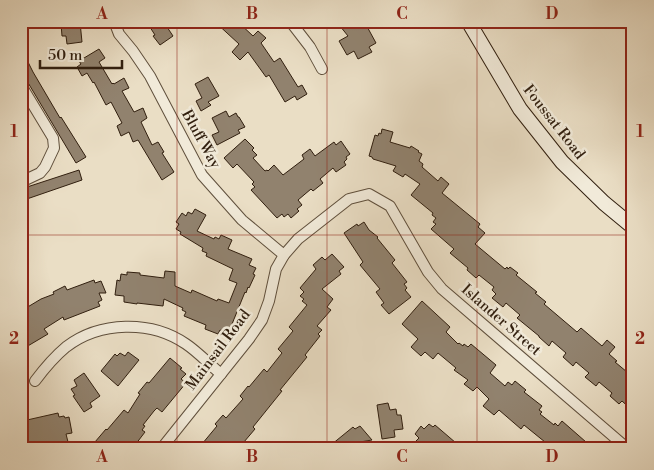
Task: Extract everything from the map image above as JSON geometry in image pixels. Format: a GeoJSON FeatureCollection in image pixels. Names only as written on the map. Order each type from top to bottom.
{"type":"FeatureCollection","features":[{"type":"Feature","properties":{"kind":"main road","name":"Foussat Road"},"geometry":{"type":"LineString","coordinates":[[468,21],[520,109],[562,162],[604,203],[633,227]]}},
{"type":"Feature","properties":{"kind":"street","name":"Bluff Way"},"geometry":{"type":"LineString","coordinates":[[114,21],[119,34],[150,76],[202,175],[242,220],[284,255]]}},
{"type":"Feature","properties":{"kind":"street"},"geometry":{"type":"LineString","coordinates":[[290,21],[310,46],[322,69]]}},
{"type":"Feature","properties":{"kind":"street"},"geometry":{"type":"LineString","coordinates":[[21,85],[52,138],[54,148],[46,167],[40,173],[21,182]]}},
{"type":"Feature","properties":{"kind":"street","name":"Mainsail Road"},"geometry":{"type":"LineString","coordinates":[[161,449],[262,320],[269,301],[276,269],[284,255],[298,239],[349,199],[369,194],[376,197]]}},
{"type":"Feature","properties":{"kind":"street","name":"Islander Street"},"geometry":{"type":"LineString","coordinates":[[376,197],[390,206],[428,272],[442,289],[628,449]]}},
{"type":"Feature","properties":{"kind":"street"},"geometry":{"type":"LineString","coordinates":[[34,381],[53,358],[67,346],[88,333],[126,326],[160,331],[186,344],[221,374]]}},
{"type":"Feature","properties":{"kind":"building"},"geometry":{"type":"Polygon","coordinates":[[[146,21],[163,21],[173,36],[160,45],[153,36],[155,35],[146,21]]]}},
{"type":"Feature","properties":{"kind":"building"},"geometry":{"type":"Polygon","coordinates":[[[214,21],[237,21],[253,36],[258,31],[266,38],[261,43],[274,62],[280,58],[298,87],[302,85],[307,94],[297,100],[295,96],[285,102],[269,75],[266,77],[248,52],[240,60],[232,52],[239,44],[214,21]]]}},
{"type":"Feature","properties":{"kind":"building"},"geometry":{"type":"Polygon","coordinates":[[[336,21],[364,21],[376,43],[369,47],[372,52],[358,59],[354,51],[347,55],[339,41],[348,36],[336,21]]]}},
{"type":"Feature","properties":{"kind":"building"},"geometry":{"type":"Polygon","coordinates":[[[80,22],[82,42],[67,44],[66,36],[62,36],[61,24],[80,22]]]}},
{"type":"Feature","properties":{"kind":"building"},"geometry":{"type":"Polygon","coordinates":[[[21,48],[60,118],[86,157],[76,163],[21,71],[21,48]]]}},
{"type":"Feature","properties":{"kind":"building"},"geometry":{"type":"Polygon","coordinates":[[[99,49],[105,58],[99,62],[112,84],[124,78],[129,88],[122,91],[134,112],[143,108],[147,118],[141,122],[152,145],[158,142],[164,152],[162,153],[174,172],[162,180],[138,140],[133,142],[129,132],[121,136],[117,126],[122,123],[111,102],[106,105],[94,82],[87,73],[82,76],[77,67],[81,64],[79,61],[99,49]]]}},
{"type":"Feature","properties":{"kind":"building"},"geometry":{"type":"Polygon","coordinates":[[[208,77],[219,96],[208,102],[211,105],[201,111],[196,101],[202,98],[195,84],[208,77]]]}},
{"type":"Feature","properties":{"kind":"building"},"geometry":{"type":"Polygon","coordinates":[[[226,111],[229,117],[236,113],[245,127],[238,130],[240,133],[217,145],[212,135],[219,132],[212,118],[226,111]]]}},
{"type":"Feature","properties":{"kind":"building"},"geometry":{"type":"Polygon","coordinates":[[[382,129],[393,132],[390,142],[410,148],[411,146],[419,151],[422,154],[419,161],[423,164],[422,167],[438,181],[441,177],[449,184],[442,193],[480,224],[478,227],[485,233],[475,244],[505,269],[510,267],[518,273],[516,275],[546,302],[544,304],[577,332],[581,328],[602,346],[607,340],[615,347],[609,354],[617,361],[615,362],[633,377],[633,411],[622,401],[619,404],[610,396],[612,393],[599,382],[596,386],[585,377],[589,373],[576,362],[573,366],[563,357],[566,353],[552,341],[549,346],[517,318],[520,315],[506,303],[503,307],[492,298],[496,294],[492,290],[494,287],[479,275],[476,278],[467,270],[468,268],[450,253],[454,249],[431,229],[436,224],[433,222],[436,218],[432,215],[433,213],[411,195],[420,184],[405,174],[403,177],[393,171],[396,166],[369,156],[375,135],[381,134],[382,129]]]}},
{"type":"Feature","properties":{"kind":"building"},"geometry":{"type":"Polygon","coordinates":[[[245,139],[254,148],[252,150],[257,155],[253,158],[265,171],[268,171],[274,165],[283,175],[304,159],[302,155],[310,149],[315,156],[334,142],[336,145],[341,141],[350,154],[344,162],[346,165],[336,172],[333,168],[320,179],[323,183],[313,191],[311,189],[298,200],[302,205],[297,209],[299,211],[291,218],[288,214],[284,217],[282,214],[277,218],[251,190],[255,187],[252,184],[254,182],[237,164],[233,168],[224,158],[245,139]]]}},
{"type":"Feature","properties":{"kind":"building"},"geometry":{"type":"Polygon","coordinates":[[[79,170],[82,180],[21,201],[21,189],[79,170]]]}},
{"type":"Feature","properties":{"kind":"building"},"geometry":{"type":"Polygon","coordinates":[[[195,209],[206,215],[197,231],[214,239],[215,237],[219,239],[221,235],[232,240],[228,249],[252,259],[249,265],[256,268],[253,274],[255,275],[245,292],[230,329],[227,327],[225,332],[220,330],[218,334],[205,329],[206,325],[184,316],[186,312],[182,310],[183,308],[164,299],[163,306],[137,304],[124,302],[124,296],[115,295],[117,280],[120,281],[121,274],[127,275],[127,272],[140,273],[140,275],[164,278],[165,271],[175,272],[175,286],[191,293],[192,290],[217,301],[218,299],[229,303],[237,283],[229,280],[233,269],[206,256],[207,253],[202,251],[203,248],[180,234],[181,232],[176,229],[179,224],[176,222],[182,213],[186,216],[188,212],[192,214],[195,209]]]}},
{"type":"Feature","properties":{"kind":"building"},"geometry":{"type":"Polygon","coordinates":[[[364,222],[395,260],[392,263],[407,282],[404,284],[407,288],[405,290],[411,297],[389,314],[381,305],[384,303],[376,292],[380,289],[360,265],[363,262],[344,233],[357,224],[358,226],[364,222]]]}},
{"type":"Feature","properties":{"kind":"building"},"geometry":{"type":"Polygon","coordinates":[[[332,254],[344,267],[339,271],[341,274],[322,289],[333,299],[327,307],[331,310],[317,326],[322,330],[318,334],[320,336],[305,355],[307,357],[280,390],[282,391],[253,427],[255,429],[238,449],[208,449],[202,444],[217,426],[215,424],[223,415],[226,418],[243,399],[240,396],[248,386],[264,369],[267,372],[282,353],[278,349],[293,331],[289,327],[307,305],[302,301],[304,299],[300,296],[304,292],[300,288],[316,269],[313,265],[322,257],[325,260],[332,254]]]}},
{"type":"Feature","properties":{"kind":"building"},"geometry":{"type":"Polygon","coordinates":[[[94,280],[95,283],[101,281],[106,293],[99,293],[102,300],[98,302],[100,306],[64,320],[63,317],[44,329],[48,334],[21,350],[21,311],[41,299],[54,294],[53,292],[65,286],[67,290],[94,280]]]}},
{"type":"Feature","properties":{"kind":"building"},"geometry":{"type":"Polygon","coordinates":[[[422,301],[450,327],[446,332],[458,344],[463,346],[464,344],[468,347],[471,344],[496,365],[490,373],[505,386],[508,382],[512,385],[515,381],[526,390],[524,392],[542,406],[539,410],[542,412],[540,414],[554,425],[555,423],[558,426],[562,421],[594,449],[548,449],[543,444],[545,442],[524,425],[521,429],[499,410],[494,415],[483,406],[489,399],[477,387],[473,391],[464,384],[468,380],[454,370],[456,368],[438,353],[433,359],[425,352],[421,356],[411,347],[418,339],[402,324],[422,301]]]}},
{"type":"Feature","properties":{"kind":"building"},"geometry":{"type":"Polygon","coordinates":[[[128,352],[139,360],[118,386],[101,371],[115,354],[117,356],[120,353],[125,356],[128,352]]]}},
{"type":"Feature","properties":{"kind":"building"},"geometry":{"type":"Polygon","coordinates":[[[170,358],[186,374],[181,379],[186,383],[162,412],[157,408],[154,411],[143,425],[145,426],[142,430],[145,432],[132,449],[89,449],[124,410],[128,413],[140,394],[138,393],[170,358]]]}},
{"type":"Feature","properties":{"kind":"building"},"geometry":{"type":"Polygon","coordinates":[[[84,373],[100,396],[90,403],[92,407],[84,412],[73,396],[75,395],[71,389],[77,386],[74,380],[84,373]]]}},
{"type":"Feature","properties":{"kind":"building"},"geometry":{"type":"Polygon","coordinates":[[[388,403],[390,410],[396,409],[397,415],[401,415],[403,429],[394,430],[395,437],[382,439],[377,405],[388,403]]]}},
{"type":"Feature","properties":{"kind":"building"},"geometry":{"type":"Polygon","coordinates":[[[58,413],[59,417],[69,417],[72,433],[66,434],[68,442],[33,449],[32,446],[23,447],[21,431],[25,430],[24,426],[28,425],[27,420],[58,413]]]}},
{"type":"Feature","properties":{"kind":"building"},"geometry":{"type":"Polygon","coordinates":[[[429,424],[433,427],[435,425],[463,449],[415,449],[419,444],[416,441],[419,438],[415,434],[421,426],[424,429],[429,424]]]}},
{"type":"Feature","properties":{"kind":"building"},"geometry":{"type":"Polygon","coordinates":[[[360,426],[372,440],[360,442],[366,449],[326,449],[353,427],[355,429],[360,426]]]}}]}
